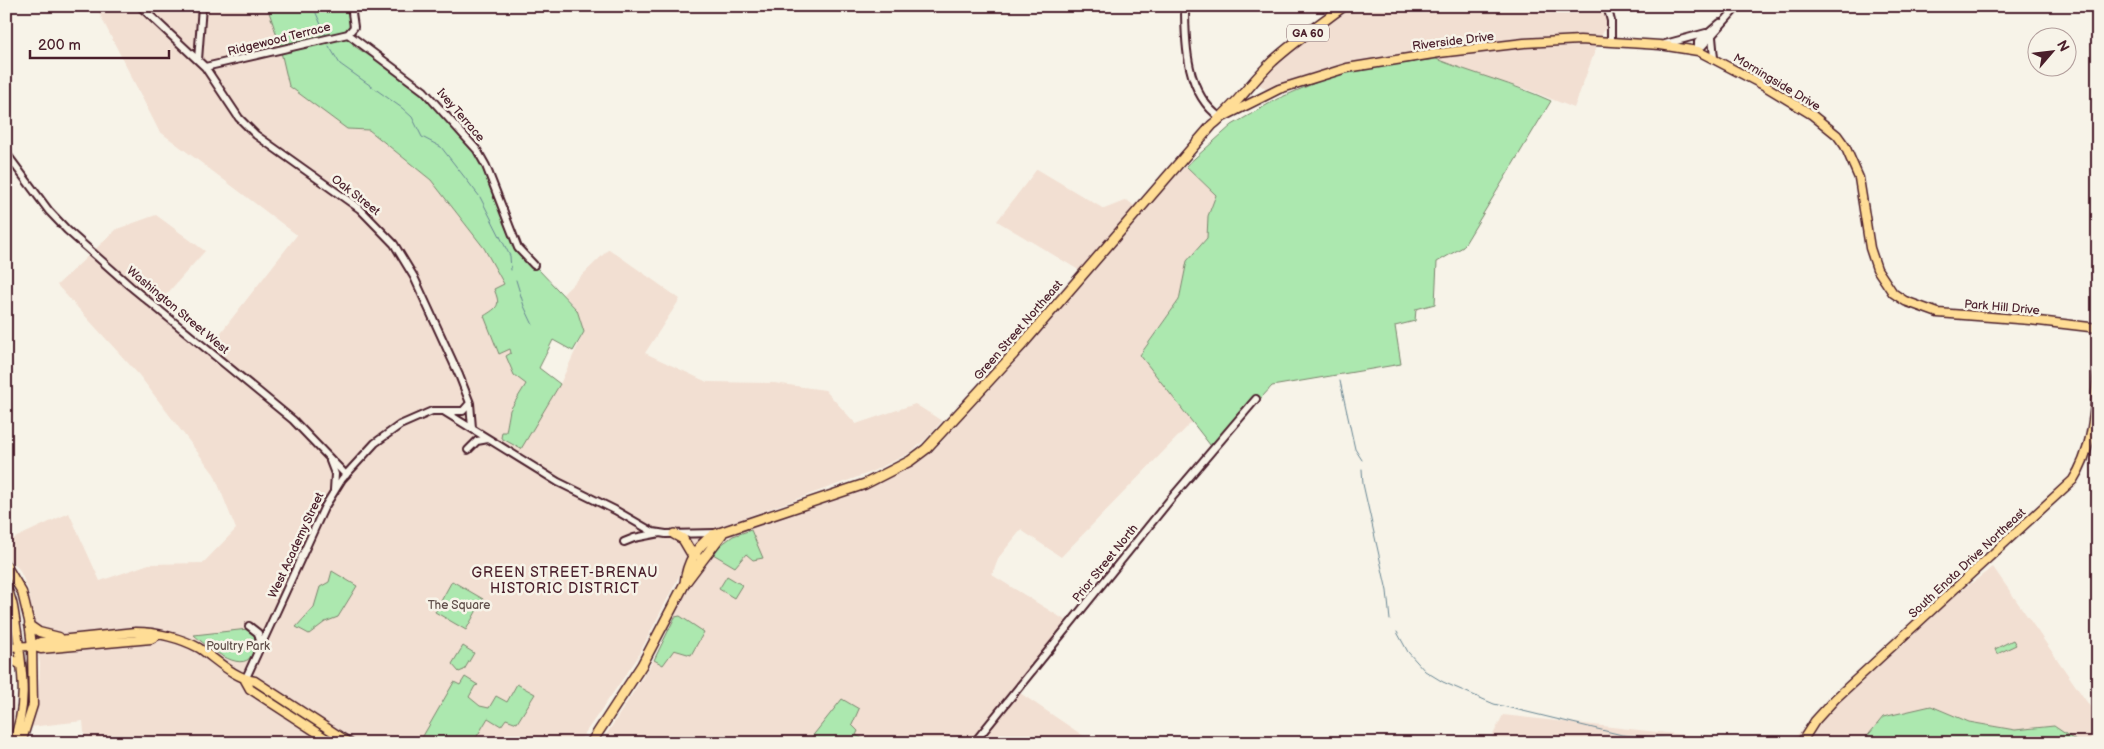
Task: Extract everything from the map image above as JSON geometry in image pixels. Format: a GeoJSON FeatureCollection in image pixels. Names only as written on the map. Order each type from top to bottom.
{"type":"FeatureCollection","features":[{"type":"Feature","properties":{"kind":"highway","name":"Green Street Northeast"},"geometry":{"type":"LineString","coordinates":[[693,556],[706,540],[713,535],[722,534],[865,484],[910,461],[926,449],[1021,346],[1212,125],[1221,118],[1274,60],[1344,6]]}},
{"type":"Feature","properties":{"kind":"highway"},"geometry":{"type":"LineString","coordinates":[[674,534],[688,544],[693,556],[686,571],[685,584]]}},
{"type":"Feature","properties":{"kind":"highway"},"geometry":{"type":"LineString","coordinates":[[591,743],[642,665],[685,584],[722,534]]}},
{"type":"Feature","properties":{"kind":"highway"},"geometry":{"type":"LineString","coordinates":[[693,556],[704,556]]}},
{"type":"Feature","properties":{"kind":"main road","name":"Riverside Drive"},"geometry":{"type":"LineString","coordinates":[[1221,118],[1278,89],[1347,68],[1438,53],[1524,43],[1610,40],[1698,51]]}},
{"type":"Feature","properties":{"kind":"main road","name":"Morningside Drive"},"geometry":{"type":"LineString","coordinates":[[1698,51],[1765,86],[1811,114],[1837,135],[1845,146],[1859,178],[1870,248],[1878,269],[1894,293],[1905,302]]}},
{"type":"Feature","properties":{"kind":"main road","name":"Park Hill Drive"},"geometry":{"type":"LineString","coordinates":[[1905,302],[1938,313],[2030,320],[2098,328]]}},
{"type":"Feature","properties":{"kind":"main road","name":"South Enota Drive Northeast"},"geometry":{"type":"LineString","coordinates":[[1801,743],[1815,721],[1834,699],[2073,480],[2084,461],[2091,439],[2098,373]]}},
{"type":"Feature","properties":{"kind":"main road"},"geometry":{"type":"LineString","coordinates":[[6,565],[22,592],[32,646],[32,705],[21,743]]}},
{"type":"Feature","properties":{"kind":"main road"},"geometry":{"type":"LineString","coordinates":[[6,586],[14,611],[21,665],[22,708],[12,743]]}},
{"type":"Feature","properties":{"kind":"main road"},"geometry":{"type":"LineString","coordinates":[[6,636],[14,611]]}},
{"type":"Feature","properties":{"kind":"main road"},"geometry":{"type":"LineString","coordinates":[[29,625],[39,632],[66,638]]}},
{"type":"Feature","properties":{"kind":"main road"},"geometry":{"type":"LineString","coordinates":[[32,646],[40,642],[66,638],[143,632],[151,632],[178,640],[198,648],[245,680],[250,689],[333,743]]}},
{"type":"Feature","properties":{"kind":"main road"},"geometry":{"type":"LineString","coordinates":[[6,647],[32,646],[41,649],[151,639],[158,635]]}},
{"type":"Feature","properties":{"kind":"main road"},"geometry":{"type":"LineString","coordinates":[[6,656],[21,665]]}},
{"type":"Feature","properties":{"kind":"main road"},"geometry":{"type":"LineString","coordinates":[[245,680],[255,681],[350,743]]}},
{"type":"Feature","properties":{"kind":"street","name":"Oak Street"},"geometry":{"type":"LineString","coordinates":[[140,6],[205,67],[239,118],[264,143],[360,208],[394,244],[414,277],[470,403],[472,428]]}},
{"type":"Feature","properties":{"kind":"street"},"geometry":{"type":"LineString","coordinates":[[198,60],[202,6]]}},
{"type":"Feature","properties":{"kind":"street","name":"Ridgewood Terrace"},"geometry":{"type":"LineString","coordinates":[[205,67],[348,34],[354,27],[351,6]]}},
{"type":"Feature","properties":{"kind":"street"},"geometry":{"type":"LineString","coordinates":[[1185,6],[1187,49],[1193,80],[1206,103],[1221,118]]}},
{"type":"Feature","properties":{"kind":"street"},"geometry":{"type":"LineString","coordinates":[[1607,6],[1611,21],[1610,40]]}},
{"type":"Feature","properties":{"kind":"street"},"geometry":{"type":"LineString","coordinates":[[1698,51],[1698,42],[1712,33],[1736,8]]}},
{"type":"Feature","properties":{"kind":"street"},"geometry":{"type":"LineString","coordinates":[[1660,45],[1712,33]]}},
{"type":"Feature","properties":{"kind":"street"},"geometry":{"type":"LineString","coordinates":[[1712,33],[1714,58]]}},
{"type":"Feature","properties":{"kind":"street","name":"Ivey Terrace"},"geometry":{"type":"LineString","coordinates":[[348,34],[424,90],[477,150],[486,166],[518,248],[534,265]]}},
{"type":"Feature","properties":{"kind":"street","name":"Washington Street West"},"geometry":{"type":"LineString","coordinates":[[6,153],[49,211],[67,230],[133,288],[293,420],[346,475]]}},
{"type":"Feature","properties":{"kind":"street","name":"Prior Street North"},"geometry":{"type":"LineString","coordinates":[[974,743],[1169,501],[1256,399]]}},
{"type":"Feature","properties":{"kind":"street","name":"West Academy Street"},"geometry":{"type":"LineString","coordinates":[[245,680],[306,546],[334,490],[346,475],[375,444],[392,430],[413,418],[441,410],[462,411],[470,403]]}},
{"type":"Feature","properties":{"kind":"street"},"geometry":{"type":"LineString","coordinates":[[441,410],[564,485],[660,534]]}},
{"type":"Feature","properties":{"kind":"street"},"geometry":{"type":"LineString","coordinates":[[468,450],[477,441],[488,439]]}},
{"type":"Feature","properties":{"kind":"street"},"geometry":{"type":"LineString","coordinates":[[329,457],[335,474],[334,490]]}},
{"type":"Feature","properties":{"kind":"street"},"geometry":{"type":"LineString","coordinates":[[624,542],[634,538],[660,534],[722,534]]}},
{"type":"Feature","properties":{"kind":"street"},"geometry":{"type":"LineString","coordinates":[[249,626],[258,633],[261,646]]}},
{"type":"Feature","properties":{"kind":"shaded area"},"geometry":{"type":"Polygon","coordinates":[[[105,6],[267,6],[278,39],[347,129],[369,130],[431,180],[484,248],[504,284],[494,310],[500,353],[509,349],[511,353],[506,356],[526,384],[510,410],[506,432],[501,438],[520,449],[560,384],[584,332],[577,310],[563,294],[609,249],[680,299],[645,353],[707,382],[774,383],[825,390],[856,424],[915,404],[942,421],[910,453],[869,473],[722,526],[702,538],[695,545],[636,660],[578,743],[85,743],[83,721],[30,727],[38,703],[40,664],[28,589],[19,569],[6,556],[6,542],[69,513],[100,581],[149,564],[203,563],[236,529],[214,474],[139,375],[57,285],[117,229],[156,215],[205,251],[157,305],[208,349],[297,235],[159,131],[98,11],[105,6]]]}},
{"type":"Feature","properties":{"kind":"shaded area"},"geometry":{"type":"Polygon","coordinates":[[[1346,6],[1617,6],[1599,40],[1574,108],[1526,89],[1474,74],[1341,72],[1273,95],[1255,81],[1346,6]]]}},
{"type":"Feature","properties":{"kind":"shaded area"},"geometry":{"type":"Polygon","coordinates":[[[1186,166],[1216,195],[1208,216],[1207,238],[1187,261],[1179,300],[1140,354],[1192,422],[1061,557],[1021,530],[999,557],[992,575],[1073,625],[1020,693],[1094,743],[601,743],[653,661],[687,591],[714,548],[732,535],[847,495],[888,478],[935,449],[1087,275],[997,221],[1037,169],[1104,209],[1127,200],[1139,210],[1186,166]]]}},
{"type":"Feature","properties":{"kind":"shaded area"},"geometry":{"type":"Polygon","coordinates":[[[1993,567],[2098,718],[2098,743],[2077,742],[2054,726],[2015,730],[1969,722],[1931,706],[1865,739],[1873,743],[1788,743],[1934,611],[1993,567]]]}},
{"type":"Feature","properties":{"kind":"shaded area"},"geometry":{"type":"Polygon","coordinates":[[[6,638],[15,708],[13,725],[6,742],[6,638]]]}},
{"type":"Feature","properties":{"kind":"shaded area"},"geometry":{"type":"Polygon","coordinates":[[[1503,715],[1721,739],[1781,743],[1489,743],[1503,715]]]}},
{"type":"Feature","properties":{"kind":"green space"},"geometry":{"type":"Polygon","coordinates":[[[267,6],[351,6],[354,21],[348,34],[354,46],[424,91],[477,150],[518,248],[577,310],[584,332],[573,351],[553,340],[539,368],[560,384],[521,449],[501,438],[502,432],[506,432],[510,410],[526,384],[514,375],[506,356],[511,353],[510,349],[499,354],[484,316],[497,306],[498,303],[494,289],[504,284],[484,248],[431,180],[369,130],[347,129],[289,86],[278,39],[267,6]]]}},
{"type":"Feature","properties":{"kind":"green space"},"geometry":{"type":"Polygon","coordinates":[[[1436,59],[1523,89],[1551,101],[1463,247],[1437,262],[1435,304],[1416,309],[1415,321],[1395,326],[1401,364],[1272,386],[1214,450],[1140,355],[1179,300],[1187,261],[1207,238],[1208,216],[1216,195],[1186,166],[1232,125],[1277,99],[1341,72],[1436,59]]]}},
{"type":"Feature","properties":{"kind":"green space"},"geometry":{"type":"Polygon","coordinates":[[[751,530],[763,558],[753,560],[746,554],[735,567],[713,554],[714,550],[733,536],[751,530]]]}},
{"type":"Feature","properties":{"kind":"green space"},"geometry":{"type":"Polygon","coordinates":[[[332,571],[357,586],[338,617],[325,622],[309,634],[296,627],[314,607],[320,587],[329,582],[332,571]]]}},
{"type":"Feature","properties":{"kind":"green space"},"geometry":{"type":"Polygon","coordinates":[[[727,576],[742,585],[734,598],[719,589],[727,576]]]}},
{"type":"Feature","properties":{"kind":"green space","name":"The Square"},"geometry":{"type":"Polygon","coordinates":[[[452,581],[483,599],[466,630],[435,612],[452,581]]]}},
{"type":"Feature","properties":{"kind":"green space"},"geometry":{"type":"Polygon","coordinates":[[[680,616],[704,632],[691,655],[674,650],[663,665],[654,660],[675,617],[680,616]]]}},
{"type":"Feature","properties":{"kind":"green space","name":"Poultry Park"},"geometry":{"type":"Polygon","coordinates":[[[248,629],[255,633],[255,647],[252,655],[247,660],[240,662],[214,651],[194,635],[248,629]]]}},
{"type":"Feature","properties":{"kind":"green space"},"geometry":{"type":"Polygon","coordinates":[[[2013,640],[2016,645],[1997,654],[1995,649],[2013,640]]]}},
{"type":"Feature","properties":{"kind":"green space"},"geometry":{"type":"Polygon","coordinates":[[[463,646],[474,653],[464,670],[459,672],[452,664],[463,646]]]}},
{"type":"Feature","properties":{"kind":"green space"},"geometry":{"type":"Polygon","coordinates":[[[465,677],[478,685],[475,686],[469,697],[480,706],[489,708],[496,696],[507,702],[517,684],[535,694],[517,723],[506,719],[501,726],[488,718],[473,743],[419,743],[454,682],[460,685],[465,677]]]}},
{"type":"Feature","properties":{"kind":"green space"},"geometry":{"type":"Polygon","coordinates":[[[842,699],[859,709],[852,725],[858,731],[856,735],[870,743],[807,743],[842,699]]]}},
{"type":"Feature","properties":{"kind":"green space"},"geometry":{"type":"Polygon","coordinates":[[[1931,706],[1969,722],[2015,730],[2054,726],[2079,743],[1873,743],[1865,739],[1883,717],[1931,706]]]}},
{"type":"Feature","properties":{"kind":"waterway"},"geometry":{"type":"LineString","coordinates":[[313,6],[325,34]]}},
{"type":"Feature","properties":{"kind":"waterway"},"geometry":{"type":"LineString","coordinates":[[329,46],[340,64],[402,108],[412,117],[422,137],[441,147],[480,197],[510,256],[511,270]]}},
{"type":"Feature","properties":{"kind":"waterway"},"geometry":{"type":"LineString","coordinates":[[516,280],[524,306],[533,325]]}},
{"type":"Feature","properties":{"kind":"waterway"},"geometry":{"type":"LineString","coordinates":[[1340,381],[1355,449],[1362,460]]}},
{"type":"Feature","properties":{"kind":"waterway"},"geometry":{"type":"LineString","coordinates":[[1362,469],[1363,484],[1387,591],[1390,620]]}},
{"type":"Feature","properties":{"kind":"waterway"},"geometry":{"type":"LineString","coordinates":[[1397,632],[1408,652],[1425,671],[1443,682],[1494,704],[1622,735],[1727,743]]}},
{"type":"Feature","properties":{"kind":"district","name":"GREEN STREET-BRENAU HISTORIC DISTRICT"},"geometry":{"type":"Point","coordinates":[565,580]}}]}
